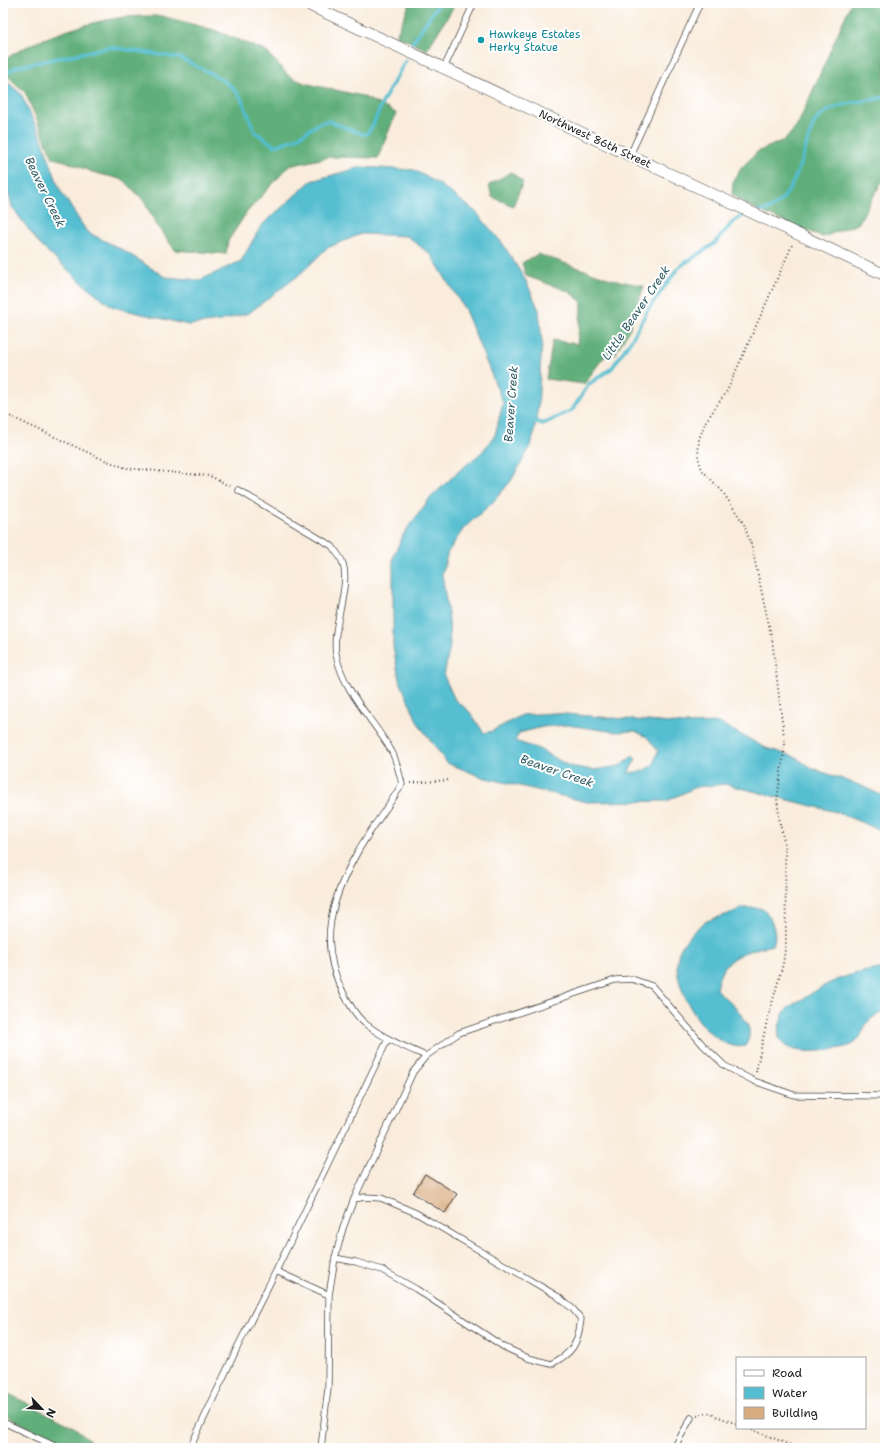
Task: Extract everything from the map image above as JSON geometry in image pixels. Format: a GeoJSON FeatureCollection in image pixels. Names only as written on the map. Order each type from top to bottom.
{"type":"FeatureCollection","features":[{"type":"Feature","properties":{"kind":"street","name":"Northwest 86th Street"},"geometry":{"type":"LineString","coordinates":[[305,3],[630,154],[885,275]]}},
{"type":"Feature","properties":{"kind":"lane"},"geometry":{"type":"LineString","coordinates":[[444,68],[474,3]]}},
{"type":"Feature","properties":{"kind":"lane"},"geometry":{"type":"LineString","coordinates":[[630,154],[700,3]]}},
{"type":"Feature","properties":{"kind":"lane"},"geometry":{"type":"LineString","coordinates":[[238,490],[332,546],[342,560],[345,572],[336,630],[336,654],[342,672],[355,699],[392,753],[402,784],[369,833],[346,874],[338,893],[328,932],[332,967],[338,984],[351,1007],[365,1024],[388,1039],[426,1056]]}},
{"type":"Feature","properties":{"kind":"lane"},"geometry":{"type":"LineString","coordinates":[[321,1448],[328,1388],[329,1295],[335,1258],[343,1228],[354,1199],[413,1072],[426,1056],[459,1033],[615,980],[632,979],[652,986],[703,1045],[725,1066],[754,1081],[794,1095],[885,1096]]}},
{"type":"Feature","properties":{"kind":"lane"},"geometry":{"type":"LineString","coordinates":[[190,1448],[238,1346],[276,1271],[388,1039]]}},
{"type":"Feature","properties":{"kind":"lane"},"geometry":{"type":"LineString","coordinates":[[335,1258],[356,1262],[382,1270],[416,1289],[504,1347],[528,1358],[551,1364],[565,1357],[574,1347],[580,1330],[581,1320],[573,1309],[557,1296],[416,1213],[382,1198],[365,1197],[354,1199]]}},
{"type":"Feature","properties":{"kind":"lane"},"geometry":{"type":"LineString","coordinates":[[276,1271],[329,1295]]}},
{"type":"Feature","properties":{"kind":"lane"},"geometry":{"type":"LineString","coordinates":[[674,1448],[690,1418]]}},
{"type":"Feature","properties":{"kind":"lane"},"geometry":{"type":"LineString","coordinates":[[3,1422],[59,1448]]}},
{"type":"Feature","properties":{"kind":"path"},"geometry":{"type":"LineString","coordinates":[[754,1081],[766,1025],[783,964],[786,942],[785,845],[780,824],[777,799],[785,744],[772,639],[752,548],[744,524],[722,491],[702,470],[698,457],[699,440],[706,421],[727,391],[798,233]]}},
{"type":"Feature","properties":{"kind":"path"},"geometry":{"type":"LineString","coordinates":[[3,413],[102,459],[126,468],[210,476],[238,490]]}},
{"type":"Feature","properties":{"kind":"path"},"geometry":{"type":"LineString","coordinates":[[402,784],[449,780]]}},
{"type":"Feature","properties":{"kind":"path"},"geometry":{"type":"LineString","coordinates":[[690,1418],[708,1413],[736,1424]]}},
{"type":"Feature","properties":{"kind":"path"},"geometry":{"type":"LineString","coordinates":[[750,1429],[798,1448]]}},
{"type":"Feature","properties":{"kind":"green space"},"geometry":{"type":"Polygon","coordinates":[[[410,3],[456,3],[427,50],[396,35],[410,3]]]}},
{"type":"Feature","properties":{"kind":"green space"},"geometry":{"type":"Polygon","coordinates":[[[851,3],[885,3],[885,176],[858,224],[823,237],[745,204],[732,194],[733,181],[742,167],[757,152],[786,139],[798,124],[851,3]]]}},
{"type":"Feature","properties":{"kind":"green space"},"geometry":{"type":"Polygon","coordinates":[[[162,16],[214,30],[266,51],[289,76],[304,83],[362,96],[396,113],[378,158],[330,157],[289,166],[247,212],[228,241],[226,254],[175,250],[159,229],[143,200],[124,180],[92,172],[65,161],[53,158],[25,92],[3,72],[3,61],[15,53],[44,39],[78,27],[124,17],[162,16]]]}},
{"type":"Feature","properties":{"kind":"green space"},"geometry":{"type":"Polygon","coordinates":[[[511,172],[523,182],[513,206],[492,197],[489,185],[511,172]]]}},
{"type":"Feature","properties":{"kind":"green space"},"geometry":{"type":"Polygon","coordinates":[[[538,254],[611,279],[644,286],[630,328],[615,354],[603,358],[584,384],[546,379],[553,340],[577,344],[582,302],[568,291],[526,276],[522,263],[538,254]]]}},
{"type":"Feature","properties":{"kind":"green space"},"geometry":{"type":"Polygon","coordinates":[[[3,1391],[74,1427],[90,1440],[79,1443],[57,1440],[45,1436],[3,1414],[3,1391]]]}},
{"type":"Feature","properties":{"kind":"water","name":"Beaver Creek"},"geometry":{"type":"Polygon","coordinates":[[[3,78],[21,94],[42,139],[60,190],[87,232],[123,250],[165,277],[200,280],[241,261],[261,226],[311,181],[361,167],[414,170],[439,184],[476,212],[503,244],[526,281],[539,310],[542,342],[538,407],[531,446],[511,481],[493,502],[464,528],[448,552],[442,574],[449,620],[450,646],[444,676],[455,700],[469,711],[484,733],[492,731],[522,715],[554,713],[683,724],[719,723],[766,748],[793,756],[814,769],[862,786],[885,797],[885,834],[880,830],[836,812],[725,784],[696,787],[667,801],[587,802],[482,777],[447,763],[418,723],[399,679],[393,646],[393,557],[404,533],[430,498],[482,452],[495,435],[503,403],[465,310],[431,255],[407,236],[361,234],[327,248],[299,275],[249,313],[220,321],[188,325],[113,307],[81,282],[40,245],[12,207],[3,173],[3,78]],[[567,725],[543,727],[519,733],[515,741],[539,749],[569,766],[593,770],[619,766],[633,756],[636,759],[628,773],[642,771],[653,765],[658,751],[647,737],[635,731],[616,732],[567,725]]]}},
{"type":"Feature","properties":{"kind":"water"},"geometry":{"type":"Polygon","coordinates":[[[741,908],[760,908],[766,911],[775,932],[773,945],[744,953],[729,962],[723,969],[716,989],[735,1007],[746,1022],[749,1030],[749,1038],[745,1046],[731,1045],[718,1039],[693,1013],[684,996],[679,979],[677,963],[682,946],[700,926],[707,921],[741,908]]]}},
{"type":"Feature","properties":{"kind":"water"},"geometry":{"type":"Polygon","coordinates":[[[885,968],[885,1011],[867,1023],[856,1042],[853,1044],[830,1050],[805,1051],[794,1050],[785,1045],[779,1038],[779,1028],[782,1018],[786,1010],[791,1006],[826,985],[844,977],[885,968]]]}},
{"type":"Feature","properties":{"kind":"building"},"geometry":{"type":"Polygon","coordinates":[[[425,1174],[457,1194],[445,1213],[413,1193],[425,1174]]]}},
{"type":"Feature","properties":{"kind":"waterway"},"geometry":{"type":"LineString","coordinates":[[412,43],[439,3]]}},
{"type":"Feature","properties":{"kind":"waterway"},"geometry":{"type":"LineString","coordinates":[[3,75],[16,67],[110,47],[180,58],[218,77],[232,87],[241,98],[255,132],[275,146],[297,138],[319,123],[328,121],[362,134],[367,134],[373,125],[383,101],[406,60]]}},
{"type":"Feature","properties":{"kind":"waterway","name":"Little Beaver Creek"},"geometry":{"type":"LineString","coordinates":[[758,212],[770,209],[787,193],[798,171],[816,120],[831,109],[885,97]]}},
{"type":"Feature","properties":{"kind":"waterway","name":"Little Beaver Creek"},"geometry":{"type":"LineString","coordinates":[[532,420],[543,424],[572,410],[589,384],[612,368],[633,337],[649,308],[679,267],[714,244],[731,224],[746,213]]}},
{"type":"Feature","properties":{"kind":"place","name":"Hawkeye Estates Herky Statue"},"geometry":{"type":"Point","coordinates":[481,40]}}]}
